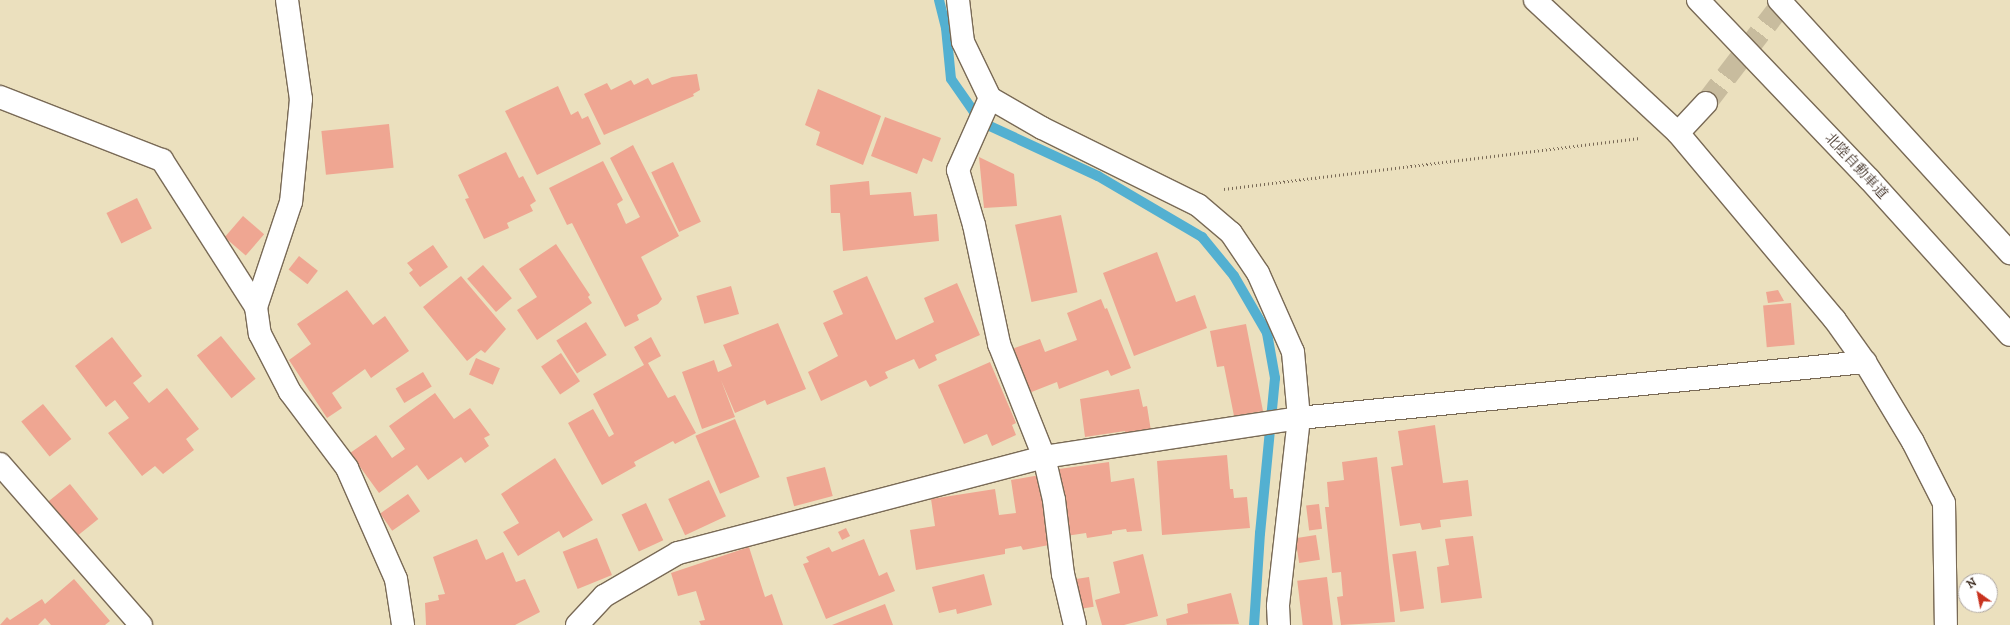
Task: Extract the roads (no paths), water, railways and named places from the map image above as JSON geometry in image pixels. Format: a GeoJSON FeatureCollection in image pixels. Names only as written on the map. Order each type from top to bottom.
{"type":"FeatureCollection","features":[{"type":"Feature","properties":{"kind":"main road"},"geometry":{"type":"LineString","coordinates":[[256,307],[292,202],[301,99],[287,0]]}},
{"type":"Feature","properties":{"kind":"main road"},"geometry":{"type":"LineString","coordinates":[[958,0],[963,42],[990,98],[1042,128],[1198,205],[1230,233],[1258,273],[1293,352],[1299,418],[1278,606],[1279,625]]}},
{"type":"Feature","properties":{"kind":"main road"},"geometry":{"type":"LineString","coordinates":[[1535,0],[1678,133],[1835,320],[1865,362],[1913,442],[1944,503],[1946,625]]}},
{"type":"Feature","properties":{"kind":"main road"},"geometry":{"type":"LineString","coordinates":[[1693,0],[1733,36]]}},
{"type":"Feature","properties":{"kind":"main road","name":"北陸自動車道"},"geometry":{"type":"LineString","coordinates":[[1698,0],[1869,179],[2010,335]]}},
{"type":"Feature","properties":{"kind":"main road"},"geometry":{"type":"LineString","coordinates":[[1778,0],[2010,253]]}},
{"type":"Feature","properties":{"kind":"main road"},"geometry":{"type":"LineString","coordinates":[[0,96],[162,160],[256,307],[260,334],[290,392],[347,468],[396,579],[403,625]]}},
{"type":"Feature","properties":{"kind":"main road"},"geometry":{"type":"LineString","coordinates":[[990,98],[958,170],[974,225],[999,344],[1044,457],[1054,500],[1063,574],[1075,625]]}},
{"type":"Feature","properties":{"kind":"main road"},"geometry":{"type":"LineString","coordinates":[[1678,133],[1706,103]]}},
{"type":"Feature","properties":{"kind":"main road"},"geometry":{"type":"LineString","coordinates":[[577,625],[604,596],[678,553],[1044,457],[1299,418],[1865,362]]}},
{"type":"Feature","properties":{"kind":"main road"},"geometry":{"type":"LineString","coordinates":[[0,464],[141,625]]}},
{"type":"Feature","properties":{"kind":"waterway"},"geometry":{"type":"LineString","coordinates":[[939,0],[946,28],[951,79],[981,122],[1098,176],[1202,237],[1234,276],[1267,333],[1275,378],[1260,533],[1254,625]]}},
{"type":"Feature","properties":{"kind":"tunnel"},"geometry":{"type":"LineString","coordinates":[[1706,103],[1785,0]]}}]}
